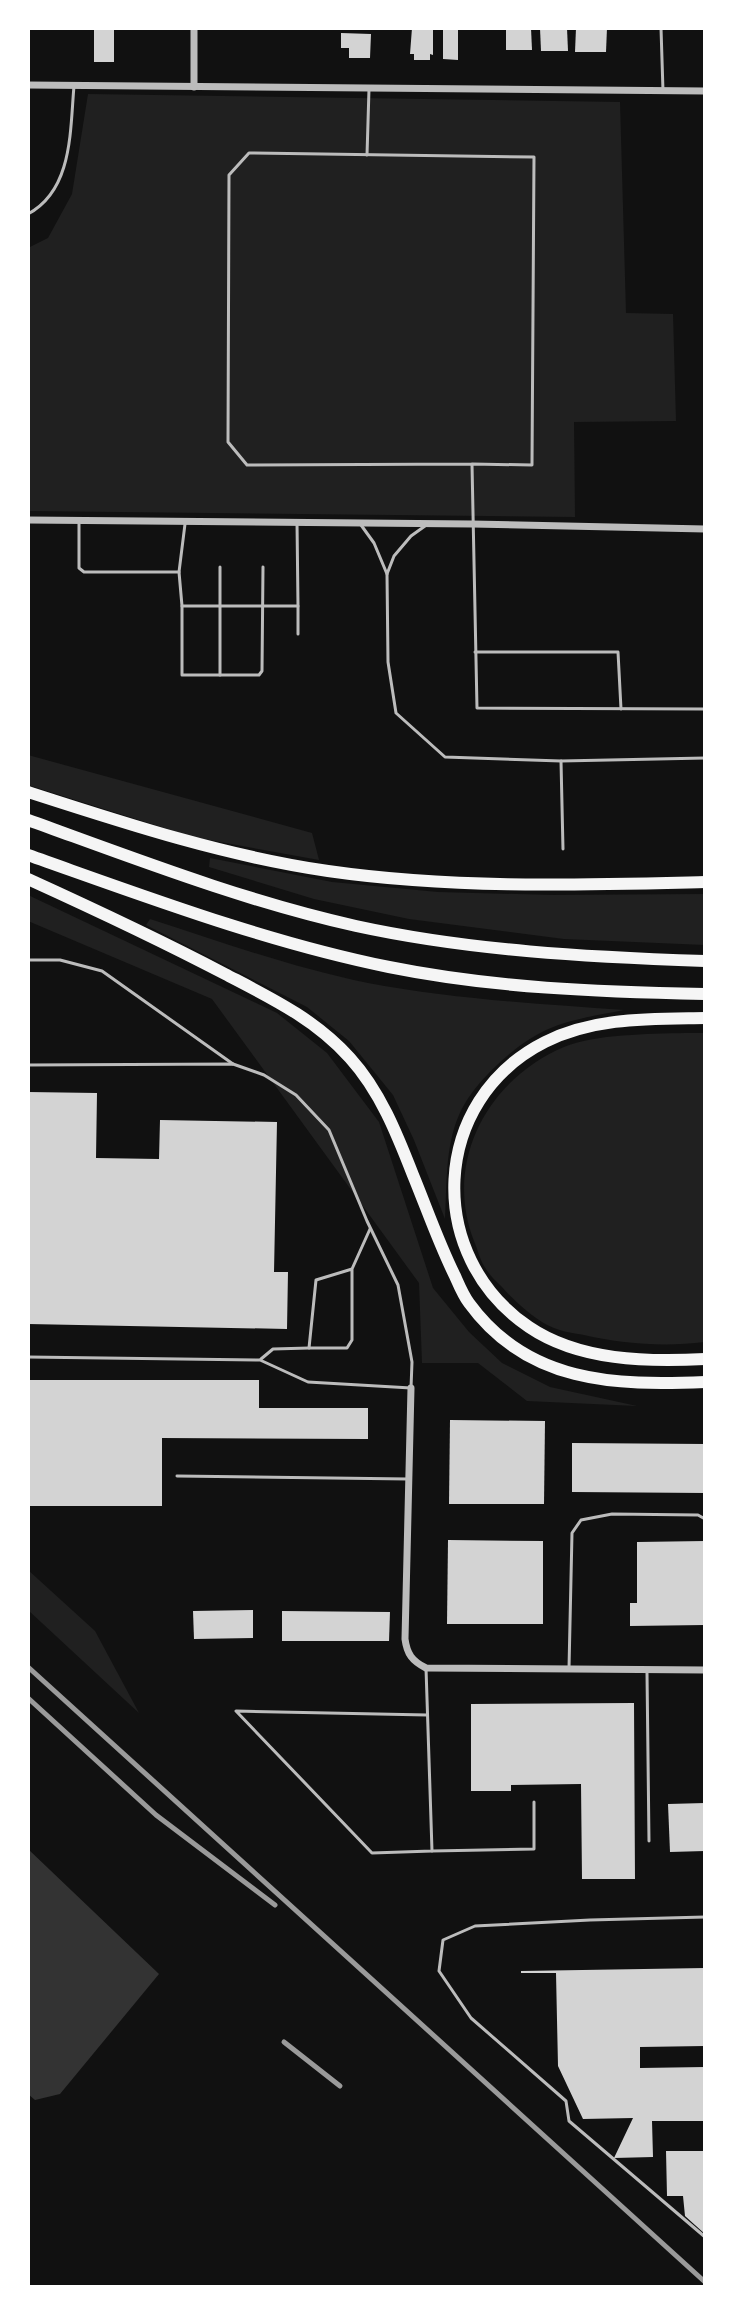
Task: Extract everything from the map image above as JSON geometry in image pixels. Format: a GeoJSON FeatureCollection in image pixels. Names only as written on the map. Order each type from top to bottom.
{"type":"FeatureCollection","features":[{"type":"Feature","properties":{"kind":"highway"},"geometry":{"type":"LineString","coordinates":[[28,792],[190,843],[328,871],[456,884],[541,886],[705,882]]}},
{"type":"Feature","properties":{"kind":"highway"},"geometry":{"type":"LineString","coordinates":[[28,820],[179,875],[356,926],[522,952],[705,961]]}},
{"type":"Feature","properties":{"kind":"highway"},"geometry":{"type":"LineString","coordinates":[[28,855],[292,944],[392,967],[523,986],[705,994]]}},
{"type":"Feature","properties":{"kind":"highway"},"geometry":{"type":"LineString","coordinates":[[28,879],[161,940],[294,1010],[321,1029],[352,1059],[392,1122],[447,1259],[468,1302],[498,1335],[520,1352],[551,1367],[589,1379],[643,1383],[705,1382]]}},
{"type":"Feature","properties":{"kind":"highway"},"geometry":{"type":"LineString","coordinates":[[705,1018],[597,1024],[571,1032],[522,1055],[502,1070],[473,1111],[458,1154],[454,1194],[460,1237],[477,1273],[501,1304],[531,1328],[570,1346],[613,1356],[664,1361],[705,1359]]}},
{"type":"Feature","properties":{"kind":"street"},"geometry":{"type":"LineString","coordinates":[[194,28],[194,87]]}},
{"type":"Feature","properties":{"kind":"street"},"geometry":{"type":"LineString","coordinates":[[28,85],[705,91]]}},
{"type":"Feature","properties":{"kind":"street"},"geometry":{"type":"LineString","coordinates":[[28,520],[705,529]]}},
{"type":"Feature","properties":{"kind":"street"},"geometry":{"type":"LineString","coordinates":[[411,1388],[405,1639],[407,1651],[414,1662],[426,1668],[705,1670]]}},
{"type":"Feature","properties":{"kind":"lane"},"geometry":{"type":"LineString","coordinates":[[661,28],[663,91]]}},
{"type":"Feature","properties":{"kind":"lane"},"geometry":{"type":"LineString","coordinates":[[28,214],[40,208],[61,180],[69,147],[74,86]]}},
{"type":"Feature","properties":{"kind":"lane"},"geometry":{"type":"LineString","coordinates":[[367,155],[369,89]]}},
{"type":"Feature","properties":{"kind":"lane"},"geometry":{"type":"LineString","coordinates":[[249,153],[534,157],[532,465],[472,464],[247,465],[228,442],[229,175],[249,153]]}},
{"type":"Feature","properties":{"kind":"lane"},"geometry":{"type":"LineString","coordinates":[[472,464],[477,708],[705,709]]}},
{"type":"Feature","properties":{"kind":"lane"},"geometry":{"type":"LineString","coordinates":[[79,521],[79,568],[84,572],[179,572]]}},
{"type":"Feature","properties":{"kind":"lane"},"geometry":{"type":"LineString","coordinates":[[185,522],[179,572],[182,675],[259,675],[262,671],[263,567]]}},
{"type":"Feature","properties":{"kind":"lane"},"geometry":{"type":"LineString","coordinates":[[297,522],[298,634]]}},
{"type":"Feature","properties":{"kind":"lane"},"geometry":{"type":"LineString","coordinates":[[359,523],[374,543],[387,574]]}},
{"type":"Feature","properties":{"kind":"lane"},"geometry":{"type":"LineString","coordinates":[[428,523],[411,536],[394,556],[387,574],[388,662],[396,713],[445,757],[561,761],[705,758]]}},
{"type":"Feature","properties":{"kind":"lane"},"geometry":{"type":"LineString","coordinates":[[220,567],[220,675]]}},
{"type":"Feature","properties":{"kind":"lane"},"geometry":{"type":"LineString","coordinates":[[182,606],[298,606]]}},
{"type":"Feature","properties":{"kind":"lane"},"geometry":{"type":"LineString","coordinates":[[475,652],[618,652],[621,710]]}},
{"type":"Feature","properties":{"kind":"lane"},"geometry":{"type":"LineString","coordinates":[[561,761],[563,849]]}},
{"type":"Feature","properties":{"kind":"lane"},"geometry":{"type":"LineString","coordinates":[[28,960],[60,960],[102,971],[233,1064],[264,1075],[296,1095],[329,1130],[398,1285],[412,1362],[411,1388],[308,1382],[260,1360],[28,1357]]}},
{"type":"Feature","properties":{"kind":"lane"},"geometry":{"type":"LineString","coordinates":[[28,1065],[233,1064]]}},
{"type":"Feature","properties":{"kind":"lane"},"geometry":{"type":"LineString","coordinates":[[260,1360],[273,1349],[347,1348],[352,1340],[352,1269],[370,1227]]}},
{"type":"Feature","properties":{"kind":"lane"},"geometry":{"type":"LineString","coordinates":[[309,1348],[316,1280],[352,1269]]}},
{"type":"Feature","properties":{"kind":"lane"},"geometry":{"type":"LineString","coordinates":[[177,1476],[408,1479]]}},
{"type":"Feature","properties":{"kind":"lane"},"geometry":{"type":"LineString","coordinates":[[569,1669],[572,1533],[581,1520],[612,1514],[698,1515],[705,1519]]}},
{"type":"Feature","properties":{"kind":"lane"},"geometry":{"type":"LineString","coordinates":[[426,1668],[432,1851]]}},
{"type":"Feature","properties":{"kind":"lane"},"geometry":{"type":"LineString","coordinates":[[647,1669],[649,1841]]}},
{"type":"Feature","properties":{"kind":"lane"},"geometry":{"type":"LineString","coordinates":[[427,1715],[236,1711],[372,1853],[534,1849],[534,1802]]}},
{"type":"Feature","properties":{"kind":"lane"},"geometry":{"type":"LineString","coordinates":[[705,1917],[475,1926],[443,1940],[439,1971],[471,2018],[566,2101],[569,2121],[705,2237]]}},
{"type":"Feature","properties":{"kind":"shaded area"},"geometry":{"type":"Polygon","coordinates":[[[88,94],[620,102],[626,313],[673,314],[676,421],[574,422],[575,517],[28,511],[28,248],[48,238],[72,194],[88,94]]]}},
{"type":"Feature","properties":{"kind":"shaded area"},"geometry":{"type":"Polygon","coordinates":[[[28,755],[312,833],[319,860],[193,837],[28,785],[28,755]]]}},
{"type":"Feature","properties":{"kind":"shaded area"},"geometry":{"type":"Polygon","coordinates":[[[210,858],[332,882],[438,892],[705,894],[705,945],[564,939],[409,919],[314,899],[209,867],[210,858]]]}},
{"type":"Feature","properties":{"kind":"shaded area"},"geometry":{"type":"Polygon","coordinates":[[[28,895],[277,1013],[327,1053],[379,1122],[433,1288],[469,1332],[502,1363],[550,1387],[637,1406],[527,1401],[478,1363],[422,1363],[419,1283],[212,999],[28,921],[28,895]]]}},
{"type":"Feature","properties":{"kind":"shaded area"},"geometry":{"type":"Polygon","coordinates":[[[150,919],[285,962],[368,983],[464,997],[624,1010],[575,1020],[546,1030],[521,1045],[484,1078],[465,1103],[454,1127],[445,1219],[393,1095],[349,1041],[307,1007],[146,925],[150,919]]]}},
{"type":"Feature","properties":{"kind":"shaded area"},"geometry":{"type":"Polygon","coordinates":[[[705,1033],[705,1342],[629,1342],[547,1325],[519,1305],[492,1276],[482,1263],[474,1241],[466,1211],[464,1182],[469,1153],[479,1126],[494,1102],[514,1080],[537,1061],[564,1047],[607,1037],[705,1033]]]}},
{"type":"Feature","properties":{"kind":"shaded area"},"geometry":{"type":"Polygon","coordinates":[[[28,1570],[95,1631],[139,1713],[28,1610],[28,1570]]]}},
{"type":"Feature","properties":{"kind":"shaded area"},"geometry":{"type":"Polygon","coordinates":[[[28,1849],[159,1974],[60,2094],[35,2100],[28,2094],[28,1849]]]}},
{"type":"Feature","properties":{"kind":"building"},"geometry":{"type":"Polygon","coordinates":[[[94,28],[114,28],[114,62],[94,62],[94,28]]]}},
{"type":"Feature","properties":{"kind":"building"},"geometry":{"type":"Polygon","coordinates":[[[412,28],[433,28],[433,55],[430,54],[430,60],[414,60],[414,54],[410,54],[412,28]]]}},
{"type":"Feature","properties":{"kind":"building"},"geometry":{"type":"Polygon","coordinates":[[[443,28],[458,28],[458,60],[443,59],[443,28]]]}},
{"type":"Feature","properties":{"kind":"building"},"geometry":{"type":"Polygon","coordinates":[[[506,28],[531,28],[532,50],[506,50],[506,28]]]}},
{"type":"Feature","properties":{"kind":"building"},"geometry":{"type":"Polygon","coordinates":[[[540,28],[567,28],[568,51],[541,51],[540,28]]]}},
{"type":"Feature","properties":{"kind":"building"},"geometry":{"type":"Polygon","coordinates":[[[576,28],[607,28],[606,52],[575,52],[576,28]]]}},
{"type":"Feature","properties":{"kind":"building"},"geometry":{"type":"Polygon","coordinates":[[[341,33],[371,34],[370,58],[349,58],[349,48],[341,48],[341,33]]]}},
{"type":"Feature","properties":{"kind":"building"},"geometry":{"type":"Polygon","coordinates":[[[28,1092],[97,1093],[96,1158],[159,1159],[160,1120],[277,1122],[274,1272],[288,1272],[287,1329],[28,1324],[28,1092]]]}},
{"type":"Feature","properties":{"kind":"building"},"geometry":{"type":"Polygon","coordinates":[[[28,1380],[259,1380],[259,1408],[368,1408],[368,1439],[162,1438],[162,1506],[28,1506],[28,1380]]]}},
{"type":"Feature","properties":{"kind":"building"},"geometry":{"type":"Polygon","coordinates":[[[450,1420],[545,1421],[544,1504],[449,1504],[450,1420]]]}},
{"type":"Feature","properties":{"kind":"building"},"geometry":{"type":"Polygon","coordinates":[[[572,1443],[705,1444],[705,1493],[572,1492],[572,1443]]]}},
{"type":"Feature","properties":{"kind":"building"},"geometry":{"type":"Polygon","coordinates":[[[448,1540],[543,1541],[543,1624],[447,1624],[448,1540]]]}},
{"type":"Feature","properties":{"kind":"building"},"geometry":{"type":"Polygon","coordinates":[[[705,1541],[705,1625],[630,1626],[630,1603],[637,1603],[637,1542],[705,1541]]]}},
{"type":"Feature","properties":{"kind":"building"},"geometry":{"type":"Polygon","coordinates":[[[253,1610],[253,1638],[194,1639],[193,1611],[253,1610]]]}},
{"type":"Feature","properties":{"kind":"building"},"geometry":{"type":"Polygon","coordinates":[[[282,1611],[390,1612],[389,1641],[282,1641],[282,1611]]]}},
{"type":"Feature","properties":{"kind":"building"},"geometry":{"type":"Polygon","coordinates":[[[634,1703],[635,1879],[582,1879],[581,1784],[511,1785],[511,1791],[471,1791],[471,1704],[634,1703]]]}},
{"type":"Feature","properties":{"kind":"building"},"geometry":{"type":"Polygon","coordinates":[[[705,1803],[705,1851],[670,1852],[668,1804],[705,1803]]]}},
{"type":"Feature","properties":{"kind":"building"},"geometry":{"type":"Polygon","coordinates":[[[705,1968],[705,2046],[640,2047],[640,2068],[705,2067],[705,2121],[652,2121],[653,2157],[614,2158],[633,2118],[583,2119],[558,2066],[556,1973],[521,1971],[705,1968]]]}},
{"type":"Feature","properties":{"kind":"building"},"geometry":{"type":"Polygon","coordinates":[[[666,2151],[705,2151],[705,2234],[685,2216],[683,2196],[667,2196],[666,2151]]]}},
{"type":"Feature","properties":{"kind":"railway"},"geometry":{"type":"LineString","coordinates":[[28,1667],[705,2282]]}},
{"type":"Feature","properties":{"kind":"railway"},"geometry":{"type":"LineString","coordinates":[[28,1698],[156,1815],[275,1905]]}},
{"type":"Feature","properties":{"kind":"railway"},"geometry":{"type":"LineString","coordinates":[[284,2042],[340,2086]]}}]}
